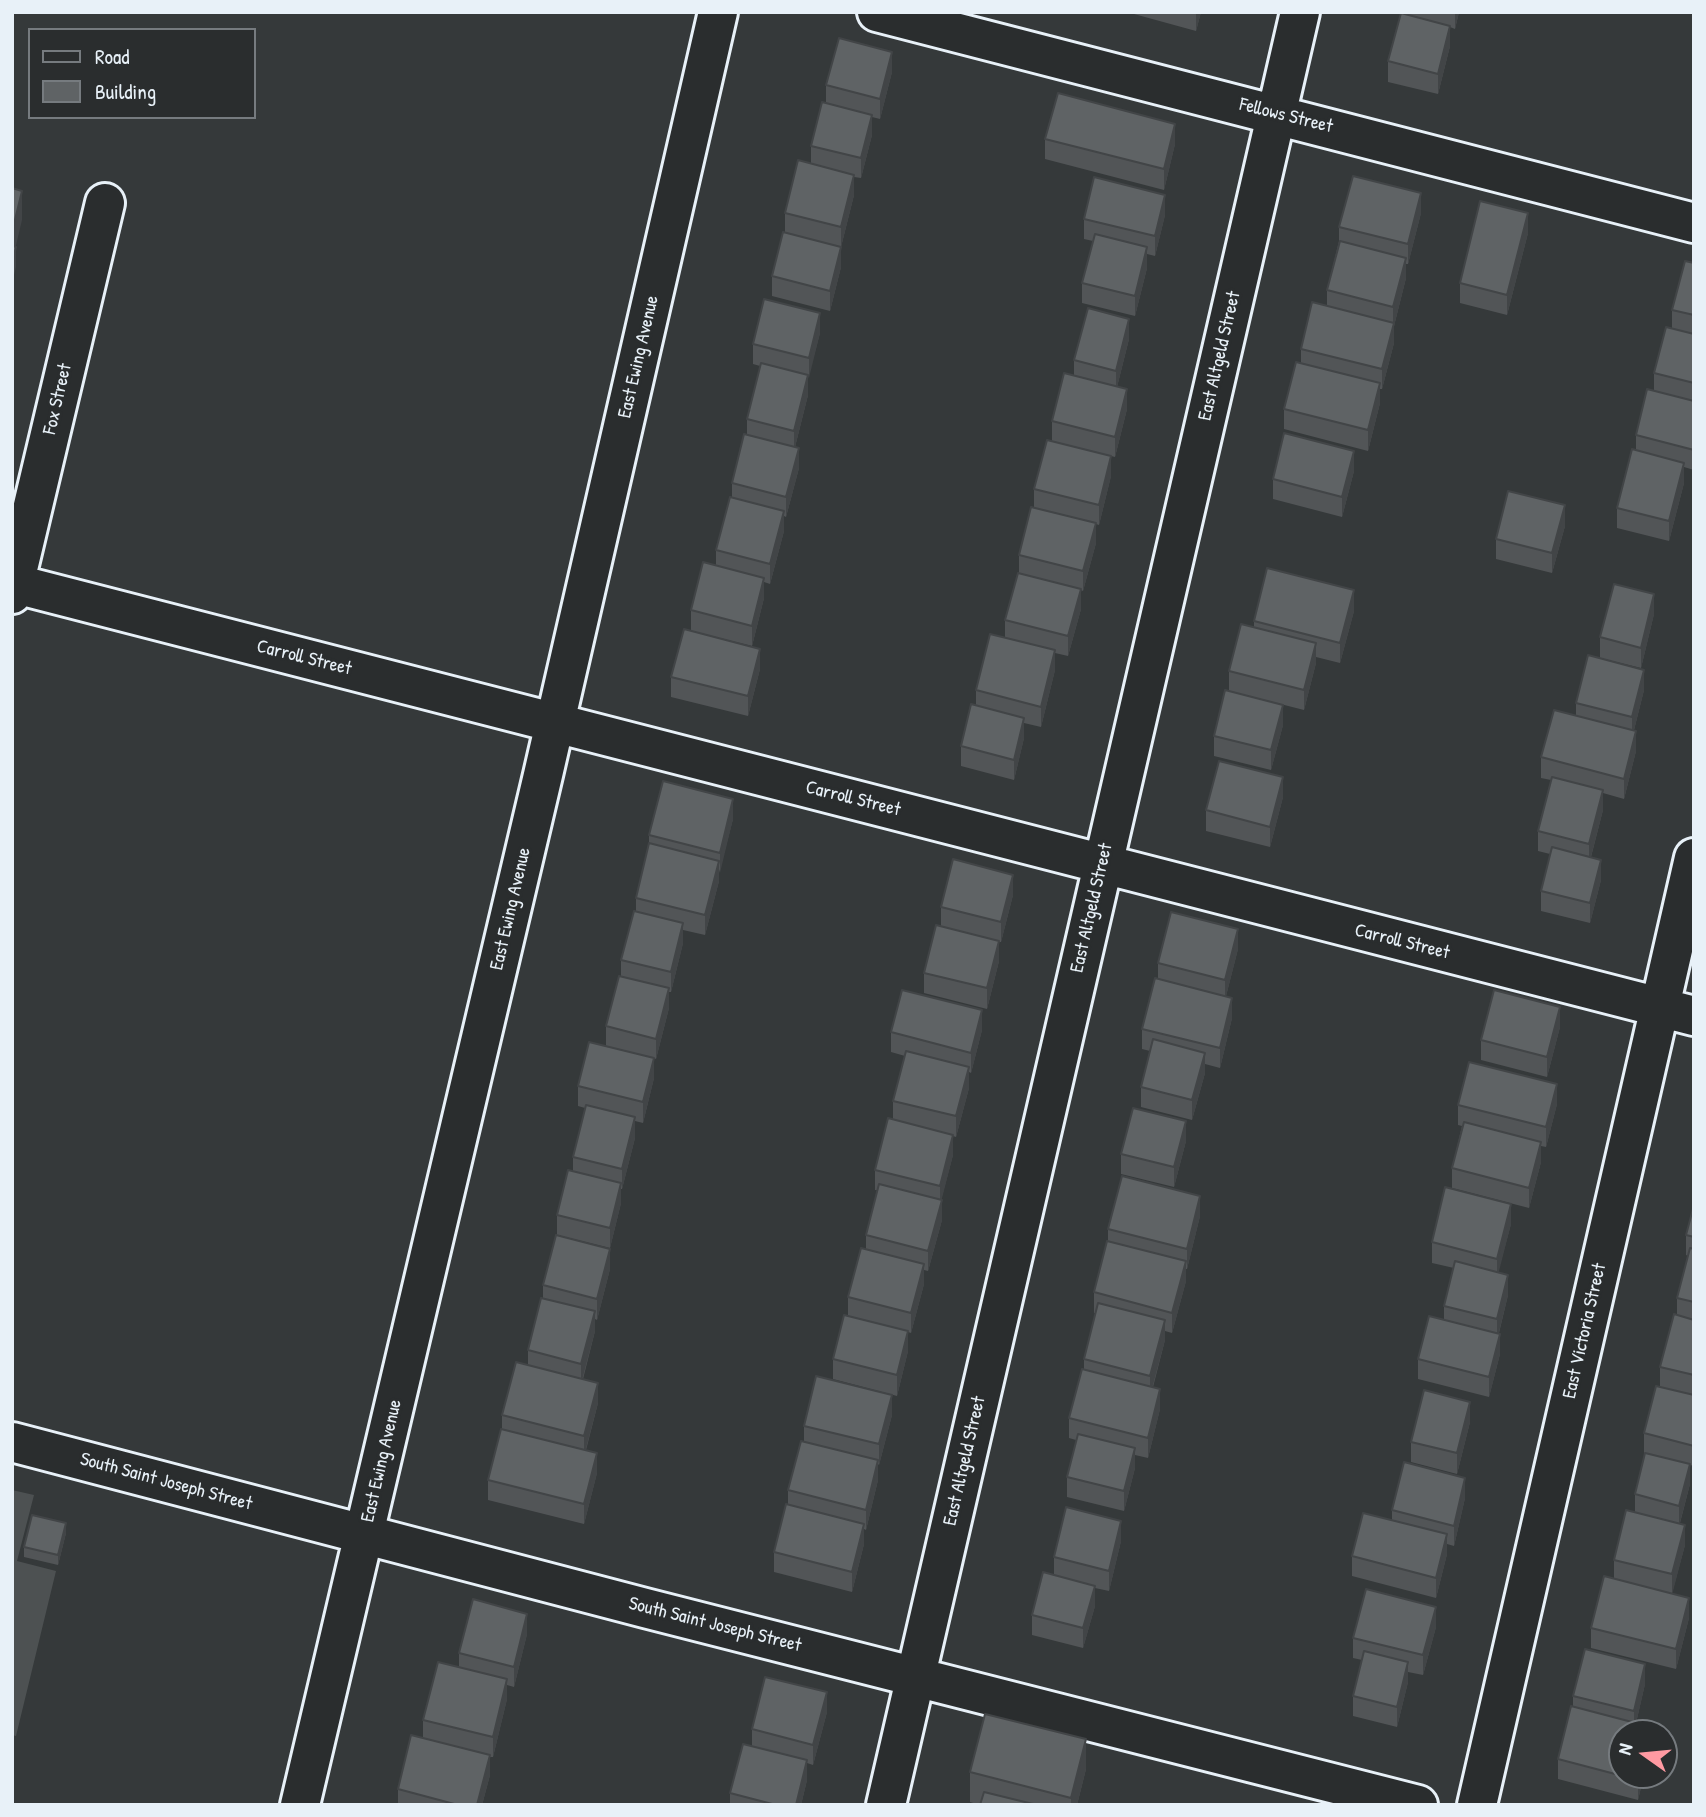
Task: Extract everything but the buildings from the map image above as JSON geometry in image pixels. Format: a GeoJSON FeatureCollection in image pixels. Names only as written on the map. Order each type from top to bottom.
{"type":"FeatureCollection","features":[{"type":"Feature","properties":{"kind":"street","name":"East Ewing Avenue"},"geometry":{"type":"LineString","coordinates":[[300,1805],[555,723],[718,12]]}},
{"type":"Feature","properties":{"kind":"street","name":"Fellows Street"},"geometry":{"type":"LineString","coordinates":[[877,12],[1694,223]]}},
{"type":"Feature","properties":{"kind":"street","name":"East Altgeld Street"},"geometry":{"type":"LineString","coordinates":[[886,1805],[1300,12]]}},
{"type":"Feature","properties":{"kind":"street","name":"Fox Street"},"geometry":{"type":"LineString","coordinates":[[13,587],[104,203]]}},
{"type":"Feature","properties":{"kind":"street","name":"Carroll Street"},"geometry":{"type":"LineString","coordinates":[[13,587],[555,723],[1677,1012]]}},
{"type":"Feature","properties":{"kind":"street","name":"East Victoria Street"},"geometry":{"type":"LineString","coordinates":[[1476,1805],[1677,1012],[1694,858]]}},
{"type":"Feature","properties":{"kind":"street","name":"South Saint Joseph Street"},"geometry":{"type":"LineString","coordinates":[[12,1442],[1418,1805]]}},
{"type":"Feature","properties":{"kind":"shaded area"},"geometry":{"type":"Polygon","coordinates":[[[12,1490],[34,1495],[17,1561],[56,1571],[16,1736],[12,1735],[12,1490]]]}}]}
